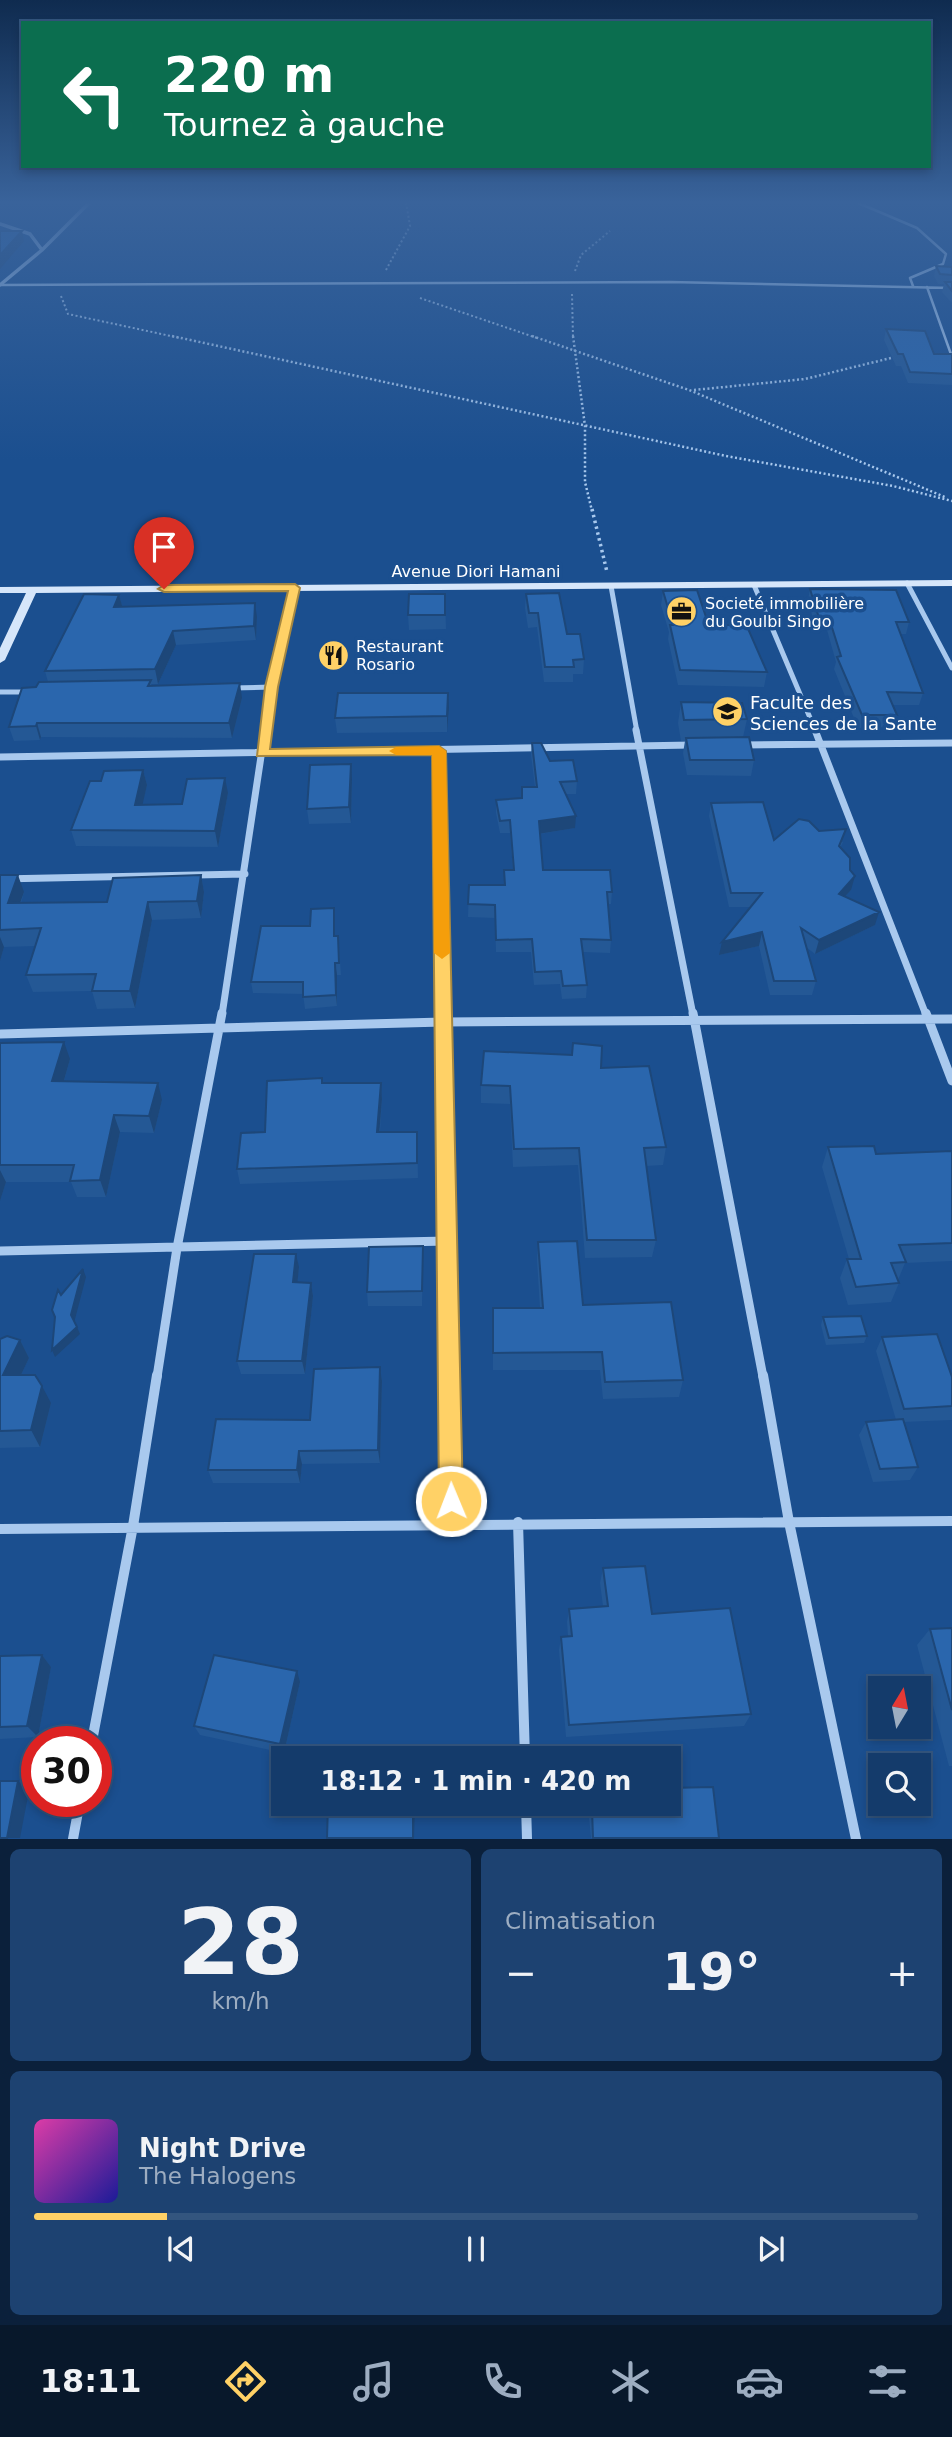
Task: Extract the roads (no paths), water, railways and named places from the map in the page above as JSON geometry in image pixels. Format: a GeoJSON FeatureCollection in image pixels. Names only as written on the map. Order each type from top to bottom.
{"type":"FeatureCollection","features":[{"type":"Feature","properties":{"kind":"main road","name":"Avenue Diori Hamani"},"geometry":{"type":"LineString","coordinates":[[0,590],[952,583]]}},
{"type":"Feature","properties":{"kind":"main road"},"geometry":{"type":"LineString","coordinates":[[0,660],[33,589]]}},
{"type":"Feature","properties":{"kind":"street"},"geometry":{"type":"LineString","coordinates":[[907,583],[952,667]]}},
{"type":"Feature","properties":{"kind":"street"},"geometry":{"type":"LineString","coordinates":[[754,585],[821,744],[952,1081]]}},
{"type":"Feature","properties":{"kind":"street"},"geometry":{"type":"LineString","coordinates":[[611,586],[639,745],[740,1247],[789,1522],[856,1839]]}},
{"type":"Feature","properties":{"kind":"street"},"geometry":{"type":"LineString","coordinates":[[95,1726],[133,1526],[177,1248],[220,1027],[272,687],[295,588]]}},
{"type":"Feature","properties":{"kind":"street"},"geometry":{"type":"LineString","coordinates":[[217,688],[272,687]]}},
{"type":"Feature","properties":{"kind":"street"},"geometry":{"type":"LineString","coordinates":[[0,692],[41,691]]}},
{"type":"Feature","properties":{"kind":"street"},"geometry":{"type":"LineString","coordinates":[[730,745],[952,743]]}},
{"type":"Feature","properties":{"kind":"street"},"geometry":{"type":"LineString","coordinates":[[0,757],[704,745]]}},
{"type":"Feature","properties":{"kind":"street"},"geometry":{"type":"LineString","coordinates":[[439,751],[452,1527]]}},
{"type":"Feature","properties":{"kind":"street"},"geometry":{"type":"LineString","coordinates":[[0,879],[245,874]]}},
{"type":"Feature","properties":{"kind":"street"},"geometry":{"type":"LineString","coordinates":[[0,1034],[443,1022],[952,1019]]}},
{"type":"Feature","properties":{"kind":"street"},"geometry":{"type":"LineString","coordinates":[[0,1251],[447,1241]]}},
{"type":"Feature","properties":{"kind":"street"},"geometry":{"type":"LineString","coordinates":[[0,1528],[452,1527],[518,1522],[952,1521]]}},
{"type":"Feature","properties":{"kind":"street"},"geometry":{"type":"LineString","coordinates":[[518,1522],[525,1746]]}},
{"type":"Feature","properties":{"kind":"street"},"geometry":{"type":"LineString","coordinates":[[526,1816],[527,1839]]}},
{"type":"Feature","properties":{"kind":"street"},"geometry":{"type":"LineString","coordinates":[[73,1839],[77,1817]]}},
{"type":"Feature","properties":{"kind":"lane"},"geometry":{"type":"LineString","coordinates":[[927,288],[952,357]]}},
{"type":"Feature","properties":{"kind":"place","name":"Societé immobilière du Goulbi Singo"},"geometry":{"type":"Point","coordinates":[682,612]}},
{"type":"Feature","properties":{"kind":"place","name":"Restaurant Rosario"},"geometry":{"type":"Point","coordinates":[333,655]}},
{"type":"Feature","properties":{"kind":"place","name":"Faculte des Sciences de la Sante"},"geometry":{"type":"Point","coordinates":[727,712]}}]}
